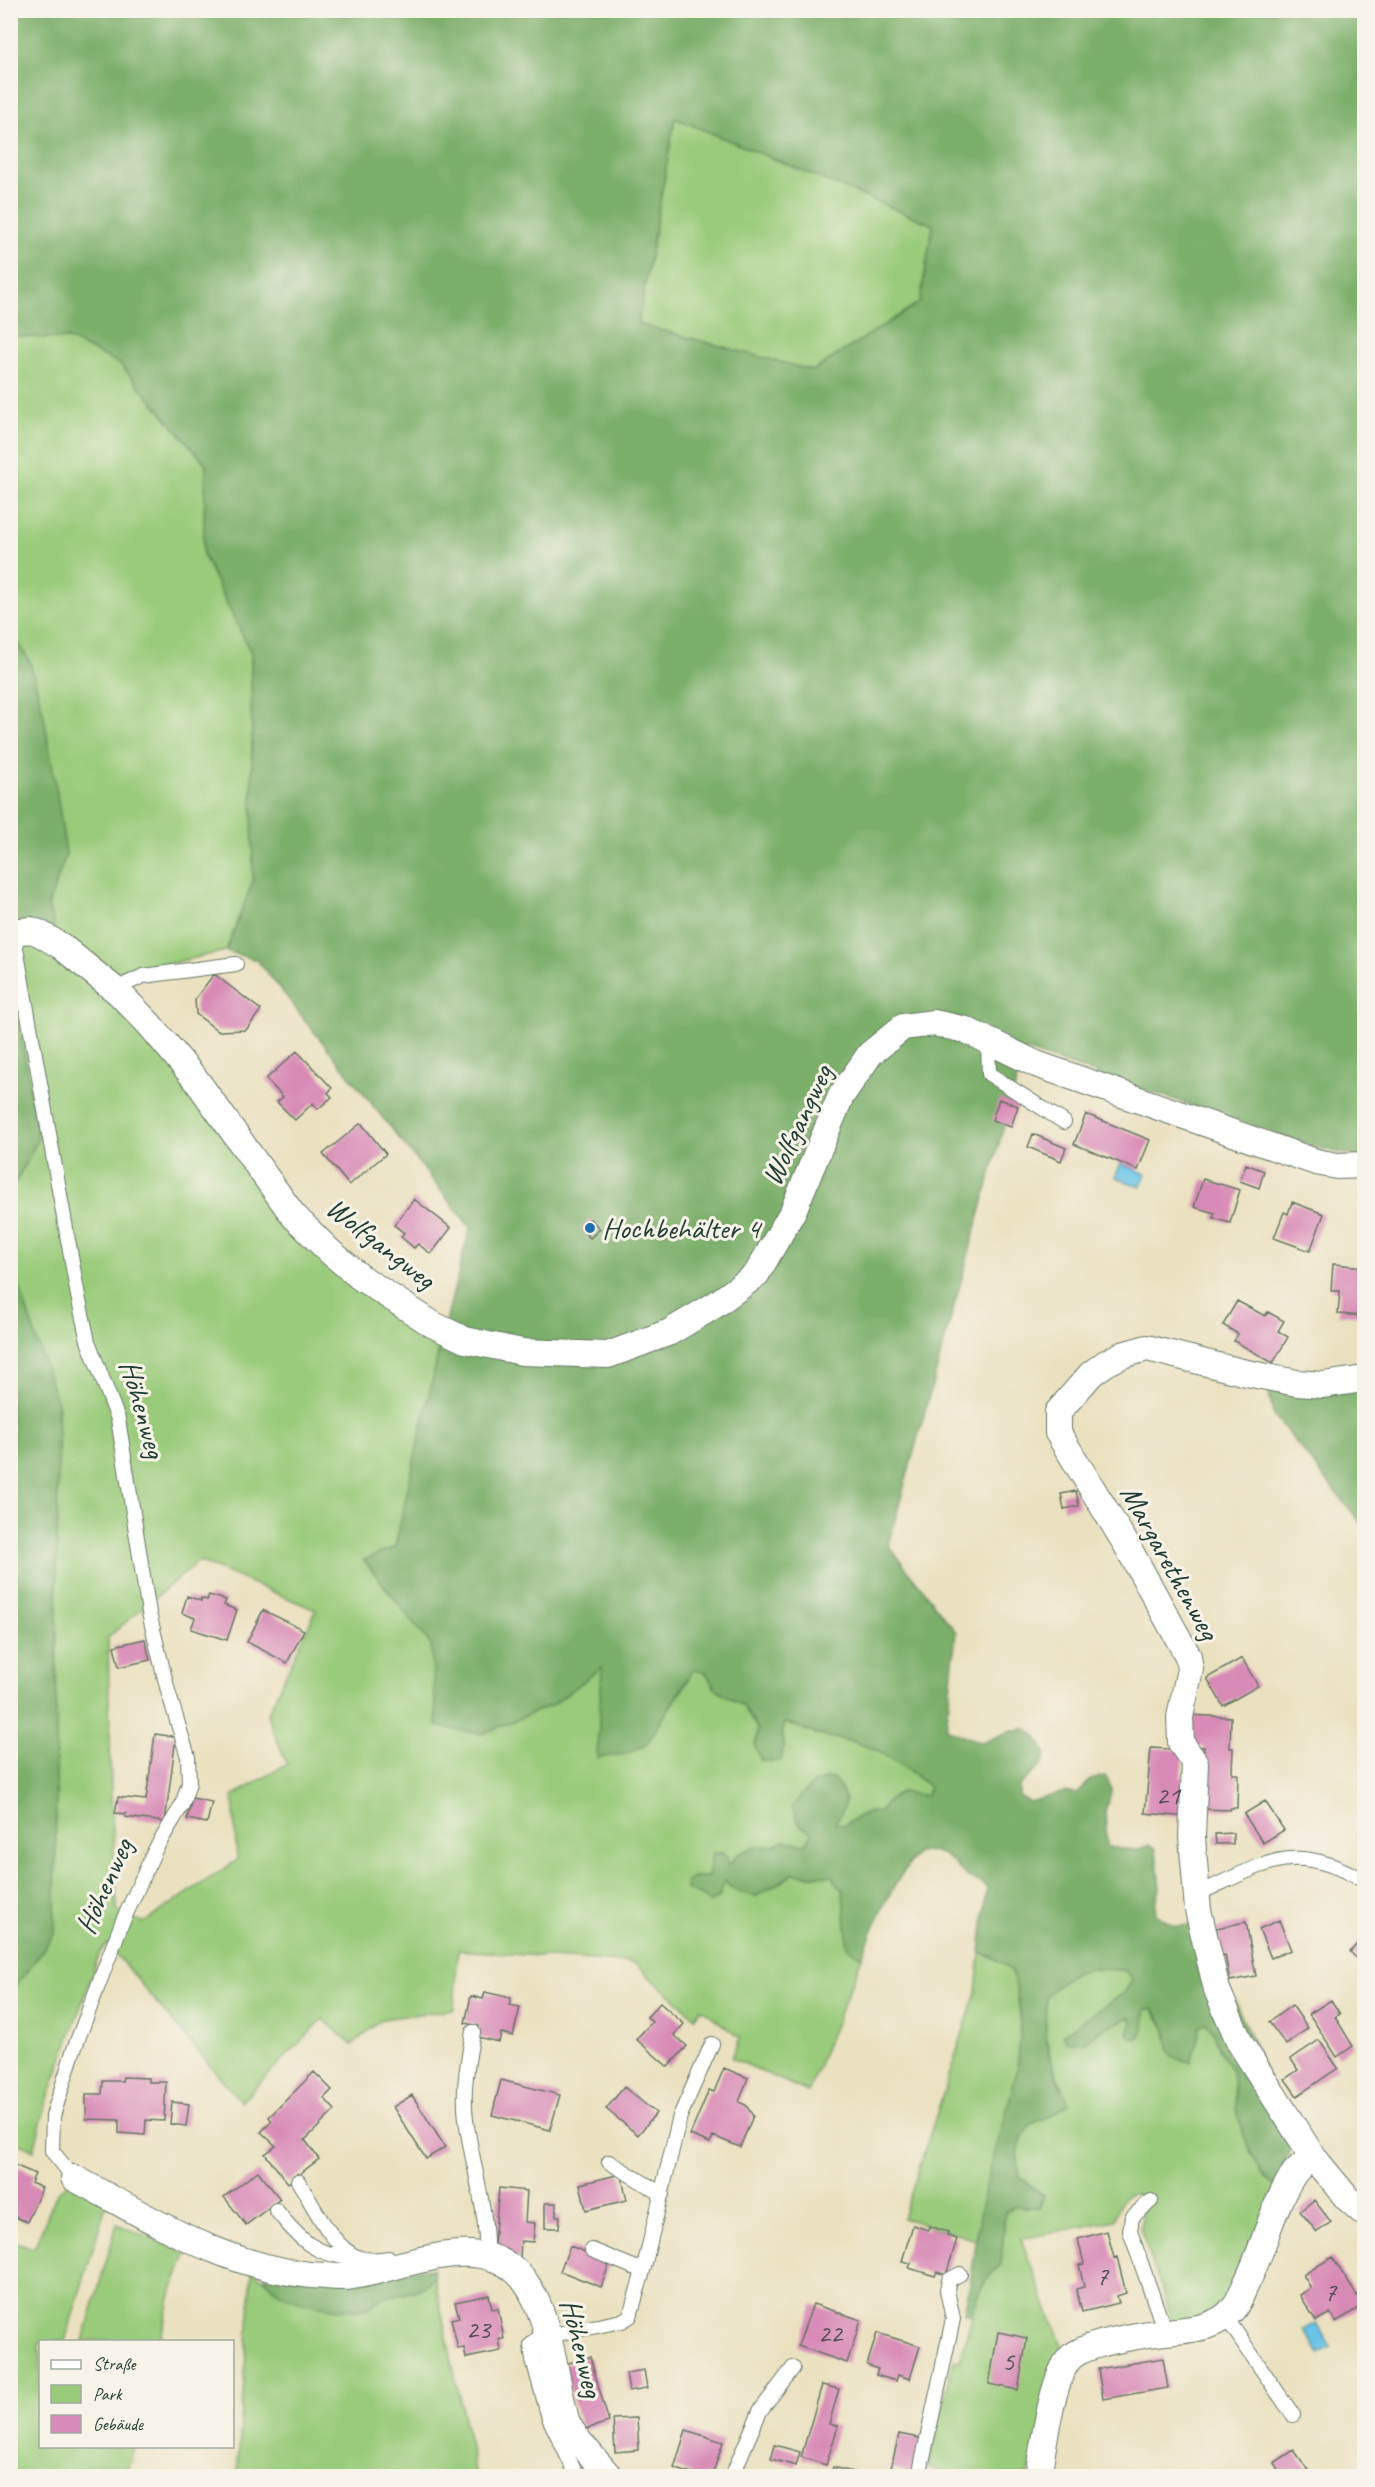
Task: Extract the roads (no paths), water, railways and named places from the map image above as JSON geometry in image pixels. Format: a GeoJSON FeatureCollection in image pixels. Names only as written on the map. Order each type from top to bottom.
{"type":"FeatureCollection","features":[{"type":"Feature","properties":{"kind":"street","name":"Wolfgangweg"},"geometry":{"type":"LineString","coordinates":[[12,932],[31,930],[39,933],[61,946],[119,993],[149,1024],[197,1081],[293,1215],[328,1250],[360,1277],[432,1324],[465,1340],[522,1352],[608,1355],[670,1332],[715,1305],[756,1275],[793,1211],[841,1096],[870,1054],[903,1027],[934,1023],[966,1030],[1036,1064],[1316,1162],[1337,1166],[1365,1165]]}},
{"type":"Feature","properties":{"kind":"street","name":"Margarethenweg"},"geometry":{"type":"LineString","coordinates":[[1365,1380],[1323,1384],[1297,1383],[1147,1348],[1107,1363],[1091,1374],[1058,1412],[1058,1433],[1126,1544],[1188,1656],[1190,1669],[1180,1717],[1181,1743],[1195,1763],[1192,1837],[1198,1910],[1217,1990],[1240,2043],[1313,2157],[1347,2198],[1365,2213]]}},
{"type":"Feature","properties":{"kind":"street"},"geometry":{"type":"LineString","coordinates":[[1038,2476],[1057,2386],[1070,2358],[1083,2349],[1096,2345],[1217,2323],[1234,2308],[1257,2262],[1274,2210],[1294,2173],[1313,2157]]}},
{"type":"Feature","properties":{"kind":"street","name":"Höhenweg"},"geometry":{"type":"LineString","coordinates":[[74,2178],[195,2242],[249,2262],[290,2272],[351,2277],[430,2257],[464,2255],[486,2257],[510,2266],[524,2278],[535,2294],[567,2423],[577,2439],[609,2476]]}},
{"type":"Feature","properties":{"kind":"lane","name":"Höhenweg"},"geometry":{"type":"LineString","coordinates":[[12,932],[78,1296],[88,1341],[118,1419],[149,1613],[168,1691],[188,1757],[189,1783],[182,1805],[155,1850],[121,1925],[73,2052],[53,2116],[52,2151],[74,2178]]}},
{"type":"Feature","properties":{"kind":"lane"},"geometry":{"type":"LineString","coordinates":[[119,993],[126,984],[143,976],[236,964]]}},
{"type":"Feature","properties":{"kind":"lane"},"geometry":{"type":"LineString","coordinates":[[988,1041],[989,1074],[1064,1122]]}},
{"type":"Feature","properties":{"kind":"lane"},"geometry":{"type":"LineString","coordinates":[[1197,1894],[1275,1860],[1297,1858],[1318,1860],[1346,1870],[1365,1881]]}},
{"type":"Feature","properties":{"kind":"lane"},"geometry":{"type":"LineString","coordinates":[[473,2032],[465,2079],[464,2103],[484,2207],[486,2257]]}},
{"type":"Feature","properties":{"kind":"lane"},"geometry":{"type":"LineString","coordinates":[[577,2476],[549,2418],[531,2345],[538,2338],[622,2321],[630,2316],[644,2271],[680,2116],[712,2044]]}},
{"type":"Feature","properties":{"kind":"lane"},"geometry":{"type":"LineString","coordinates":[[609,2162],[662,2194]]}},
{"type":"Feature","properties":{"kind":"lane"},"geometry":{"type":"LineString","coordinates":[[298,2181],[337,2243],[348,2253],[363,2259]]}},
{"type":"Feature","properties":{"kind":"lane"},"geometry":{"type":"LineString","coordinates":[[1150,2201],[1132,2217],[1130,2231],[1165,2332]]}},
{"type":"Feature","properties":{"kind":"lane"},"geometry":{"type":"LineString","coordinates":[[276,2210],[297,2236],[313,2248],[328,2255],[363,2259],[430,2257]]}},
{"type":"Feature","properties":{"kind":"lane"},"geometry":{"type":"LineString","coordinates":[[592,2250],[644,2271]]}},
{"type":"Feature","properties":{"kind":"lane"},"geometry":{"type":"LineString","coordinates":[[919,2476],[953,2319],[947,2290],[949,2280],[960,2274]]}},
{"type":"Feature","properties":{"kind":"lane"},"geometry":{"type":"LineString","coordinates":[[1225,2316],[1293,2415]]}},
{"type":"Feature","properties":{"kind":"lane"},"geometry":{"type":"LineString","coordinates":[[732,2476],[760,2411],[794,2368]]}},
{"type":"Feature","properties":{"kind":"water"},"geometry":{"type":"Polygon","coordinates":[[[1121,1163],[1146,1174],[1141,1187],[1115,1177],[1121,1163]]]}},
{"type":"Feature","properties":{"kind":"water"},"geometry":{"type":"Polygon","coordinates":[[[1316,2323],[1331,2347],[1319,2354],[1304,2330],[1316,2323]]]}},
{"type":"Feature","properties":{"kind":"place","name":"Hochbehälter 4"},"geometry":{"type":"Point","coordinates":[590,1228]}}]}
